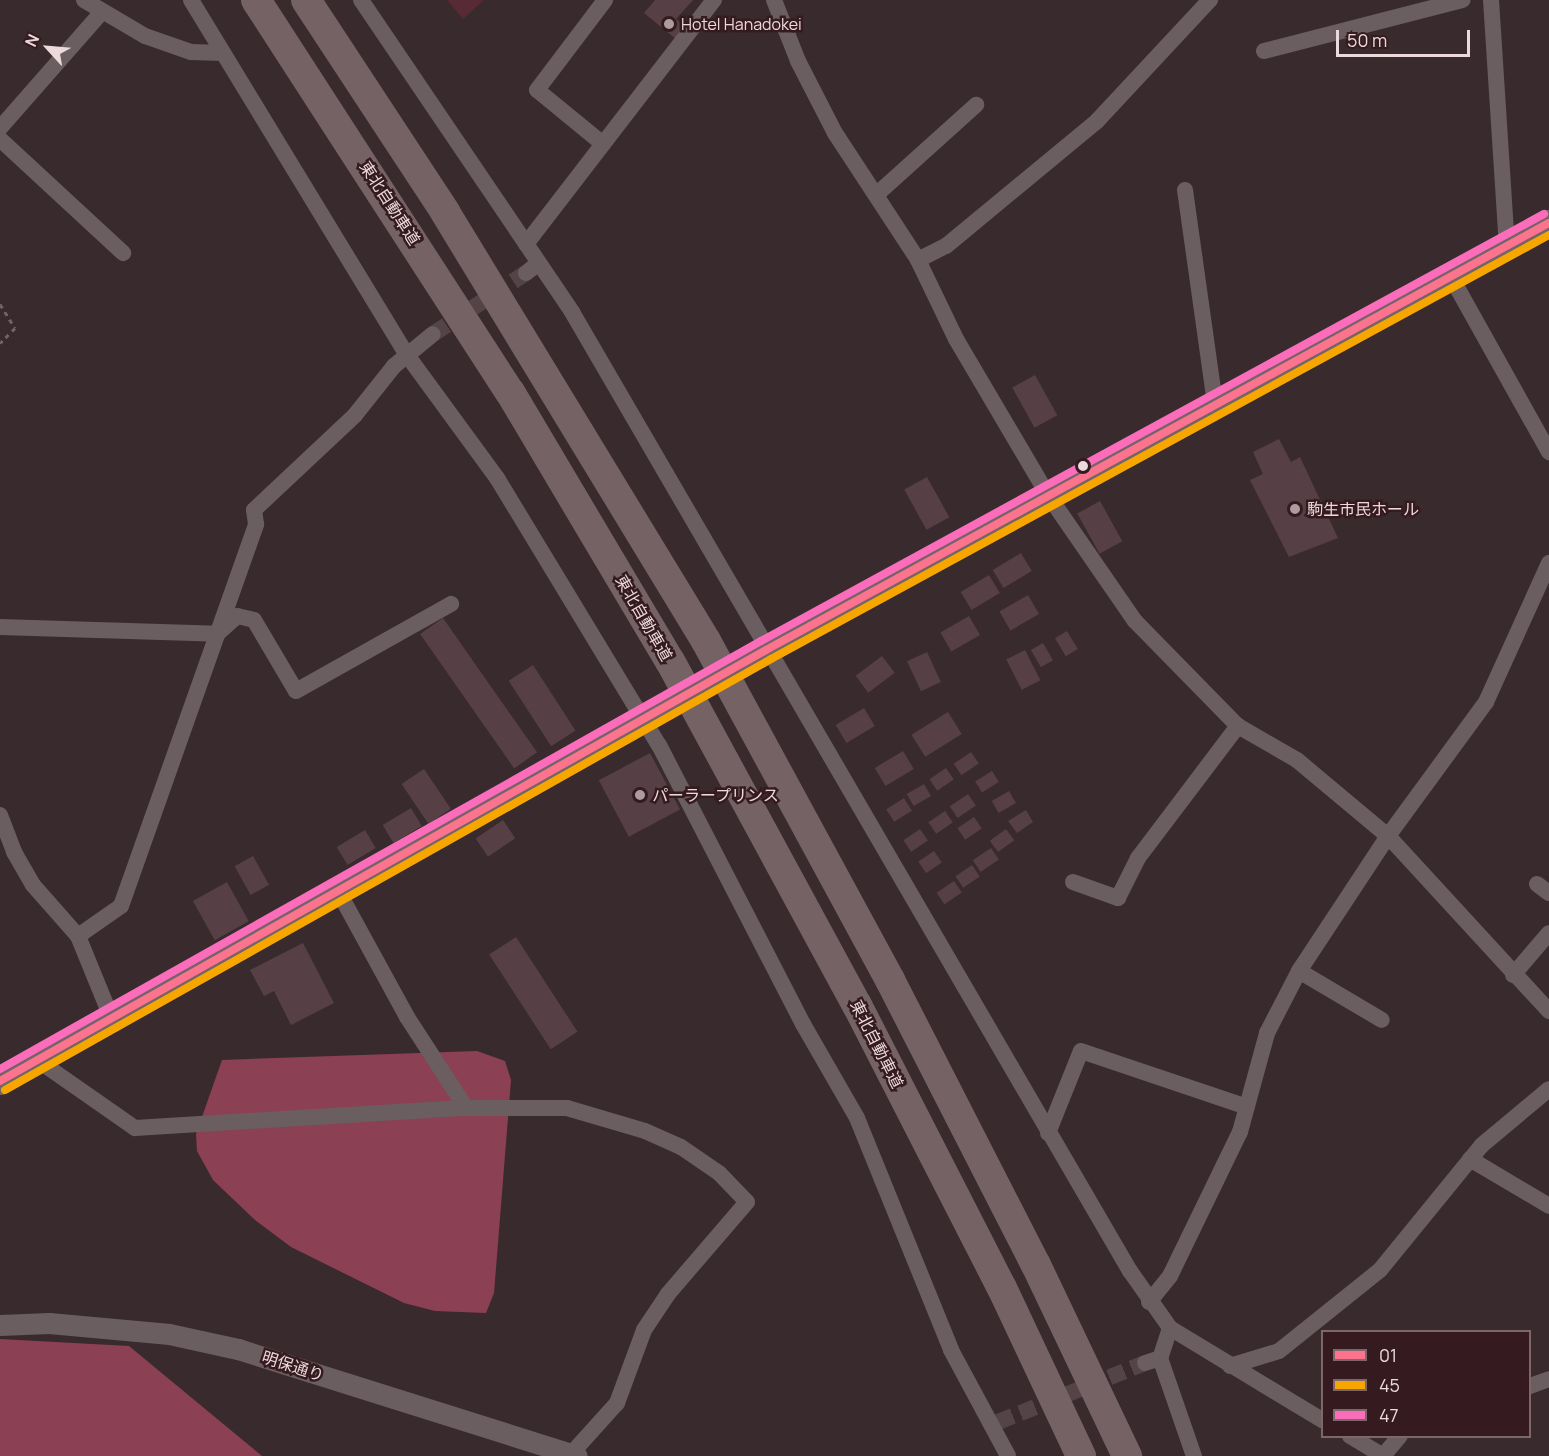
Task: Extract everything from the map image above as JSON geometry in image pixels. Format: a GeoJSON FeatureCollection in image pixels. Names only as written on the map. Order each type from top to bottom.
{"type":"FeatureCollection","features":[{"type":"Feature","properties":{"kind":"highway","name":"東北自動車道"},"geometry":{"type":"LineString","coordinates":[[256,0],[510,392],[670,661],[889,1068],[1002,1288],[1081,1456]]}},
{"type":"Feature","properties":{"kind":"highway"},"geometry":{"type":"LineString","coordinates":[[306,0],[445,212],[706,641],[890,980],[1036,1265],[1126,1456]]}},
{"type":"Feature","properties":{"kind":"main road"},"geometry":{"type":"LineString","coordinates":[[0,1081],[337,890],[432,841],[766,650],[1549,223]]}},
{"type":"Feature","properties":{"kind":"street"},"geometry":{"type":"LineString","coordinates":[[84,0],[101,13],[145,36],[191,52],[223,53]]}},
{"type":"Feature","properties":{"kind":"street"},"geometry":{"type":"LineString","coordinates":[[191,0],[407,355],[497,478],[643,721],[856,1118],[951,1350],[994,1424],[1008,1456]]}},
{"type":"Feature","properties":{"kind":"street"},"geometry":{"type":"LineString","coordinates":[[361,0],[526,244],[532,268],[578,322],[766,650],[1149,1302],[1170,1328],[1321,1419]]}},
{"type":"Feature","properties":{"kind":"street"},"geometry":{"type":"LineString","coordinates":[[603,144],[537,90],[605,0]]}},
{"type":"Feature","properties":{"kind":"street"},"geometry":{"type":"LineString","coordinates":[[526,244],[714,0]]}},
{"type":"Feature","properties":{"kind":"street"},"geometry":{"type":"LineString","coordinates":[[774,0],[798,61],[835,133],[918,260],[956,339],[1048,495],[1135,621],[1238,726],[1297,760],[1388,836],[1513,975],[1549,1011]]}},
{"type":"Feature","properties":{"kind":"street"},"geometry":{"type":"LineString","coordinates":[[918,260],[946,246],[1096,121],[1210,0]]}},
{"type":"Feature","properties":{"kind":"street"},"geometry":{"type":"LineString","coordinates":[[1264,51],[1463,0]]}},
{"type":"Feature","properties":{"kind":"street"},"geometry":{"type":"LineString","coordinates":[[1491,0],[1507,245]]}},
{"type":"Feature","properties":{"kind":"street"},"geometry":{"type":"LineString","coordinates":[[0,128],[101,13]]}},
{"type":"Feature","properties":{"kind":"street"},"geometry":{"type":"LineString","coordinates":[[876,195],[975,105]]}},
{"type":"Feature","properties":{"kind":"street"},"geometry":{"type":"LineString","coordinates":[[0,139],[123,253]]}},
{"type":"Feature","properties":{"kind":"street"},"geometry":{"type":"LineString","coordinates":[[1185,190],[1215,404]]}},
{"type":"Feature","properties":{"kind":"street"},"geometry":{"type":"LineString","coordinates":[[1450,275],[1549,452]]}},
{"type":"Feature","properties":{"kind":"street"},"geometry":{"type":"LineString","coordinates":[[78,936],[121,906],[256,524],[254,510],[355,415],[407,355],[433,334]]}},
{"type":"Feature","properties":{"kind":"street"},"geometry":{"type":"LineString","coordinates":[[1149,1302],[1170,1276],[1240,1132],[1267,1033],[1299,971],[1388,836],[1486,702],[1549,563]]}},
{"type":"Feature","properties":{"kind":"street"},"geometry":{"type":"LineString","coordinates":[[0,627],[217,634],[237,616],[254,620],[296,692],[452,604]]}},
{"type":"Feature","properties":{"kind":"street"},"geometry":{"type":"LineString","coordinates":[[1073,882],[1118,898],[1138,858],[1238,726]]}},
{"type":"Feature","properties":{"kind":"street"},"geometry":{"type":"LineString","coordinates":[[0,815],[14,852],[33,885],[78,936],[111,1017]]}},
{"type":"Feature","properties":{"kind":"street"},"geometry":{"type":"LineString","coordinates":[[337,890],[407,1017],[466,1108]]}},
{"type":"Feature","properties":{"kind":"street"},"geometry":{"type":"LineString","coordinates":[[1513,975],[1549,933]]}},
{"type":"Feature","properties":{"kind":"street"},"geometry":{"type":"LineString","coordinates":[[1299,971],[1382,1020]]}},
{"type":"Feature","properties":{"kind":"street"},"geometry":{"type":"LineString","coordinates":[[1048,1132],[1081,1052],[1247,1107]]}},
{"type":"Feature","properties":{"kind":"street"},"geometry":{"type":"LineString","coordinates":[[36,1059],[135,1128],[466,1108],[567,1108],[645,1131],[681,1147],[719,1173],[747,1202],[668,1294],[644,1330],[617,1403],[574,1455]]}},
{"type":"Feature","properties":{"kind":"street"},"geometry":{"type":"LineString","coordinates":[[1230,1366],[1279,1351],[1380,1270],[1470,1159],[1549,1089]]}},
{"type":"Feature","properties":{"kind":"street"},"geometry":{"type":"LineString","coordinates":[[1470,1159],[1549,1206]]}},
{"type":"Feature","properties":{"kind":"street","name":"明保通り"},"geometry":{"type":"LineString","coordinates":[[0,1325],[49,1323],[169,1334],[238,1348],[574,1455]]}},
{"type":"Feature","properties":{"kind":"street"},"geometry":{"type":"LineString","coordinates":[[1170,1328],[1152,1361],[1194,1456]]}},
{"type":"Feature","properties":{"kind":"street"},"geometry":{"type":"LineString","coordinates":[[1531,1386],[1549,1379]]}},
{"type":"Feature","properties":{"kind":"street"},"geometry":{"type":"LineString","coordinates":[[1352,1438],[1383,1456],[1399,1438]]}},
{"type":"Feature","properties":{"kind":"path"},"geometry":{"type":"LineString","coordinates":[[0,304],[15,328],[0,343]]}},
{"type":"Feature","properties":{"kind":"shaded area"},"geometry":{"type":"Polygon","coordinates":[[[447,0],[484,0],[463,19],[447,0]]]}},
{"type":"Feature","properties":{"kind":"shaded area"},"geometry":{"type":"Polygon","coordinates":[[[477,1051],[505,1061],[511,1080],[494,1293],[486,1313],[435,1311],[404,1303],[291,1247],[255,1220],[213,1180],[197,1151],[196,1134],[222,1060],[477,1051]]]}},
{"type":"Feature","properties":{"kind":"shaded area"},"geometry":{"type":"Polygon","coordinates":[[[0,1339],[129,1346],[262,1456],[0,1456],[0,1339]]]}},
{"type":"Feature","properties":{"kind":"building","name":"Hotel Hanadokei"},"geometry":{"type":"Polygon","coordinates":[[[655,0],[693,0],[676,19],[687,29],[677,40],[644,13],[655,0]]]}},
{"type":"Feature","properties":{"kind":"building"},"geometry":{"type":"Polygon","coordinates":[[[1035,375],[1057,415],[1035,428],[1012,388],[1035,375]]]}},
{"type":"Feature","properties":{"kind":"building","name":"駒生市民ホール"},"geometry":{"type":"Polygon","coordinates":[[[1279,439],[1291,462],[1300,457],[1338,538],[1289,557],[1250,480],[1263,474],[1253,452],[1279,439]]]}},
{"type":"Feature","properties":{"kind":"building"},"geometry":{"type":"Polygon","coordinates":[[[927,477],[949,517],[927,530],[904,490],[927,477]]]}},
{"type":"Feature","properties":{"kind":"building"},"geometry":{"type":"Polygon","coordinates":[[[1100,501],[1122,541],[1100,554],[1077,514],[1100,501]]]}},
{"type":"Feature","properties":{"kind":"building"},"geometry":{"type":"Polygon","coordinates":[[[1021,553],[1032,571],[1004,588],[993,570],[1021,553]]]}},
{"type":"Feature","properties":{"kind":"building"},"geometry":{"type":"Polygon","coordinates":[[[989,575],[1000,593],[972,610],[961,592],[989,575]]]}},
{"type":"Feature","properties":{"kind":"building"},"geometry":{"type":"Polygon","coordinates":[[[1028,595],[1039,614],[1010,631],[999,612],[1028,595]]]}},
{"type":"Feature","properties":{"kind":"building"},"geometry":{"type":"Polygon","coordinates":[[[969,616],[980,635],[951,652],[940,632],[969,616]]]}},
{"type":"Feature","properties":{"kind":"building"},"geometry":{"type":"Polygon","coordinates":[[[443,618],[537,752],[514,768],[420,634],[443,618]]]}},
{"type":"Feature","properties":{"kind":"building"},"geometry":{"type":"Polygon","coordinates":[[[1067,631],[1078,649],[1066,656],[1055,638],[1067,631]]]}},
{"type":"Feature","properties":{"kind":"building"},"geometry":{"type":"Polygon","coordinates":[[[1043,643],[1053,660],[1041,667],[1031,650],[1043,643]]]}},
{"type":"Feature","properties":{"kind":"building"},"geometry":{"type":"Polygon","coordinates":[[[1025,650],[1040,680],[1022,690],[1006,660],[1025,650]]]}},
{"type":"Feature","properties":{"kind":"building"},"geometry":{"type":"Polygon","coordinates":[[[927,652],[941,682],[921,691],[907,661],[927,652]]]}},
{"type":"Feature","properties":{"kind":"building"},"geometry":{"type":"Polygon","coordinates":[[[882,656],[895,673],[868,693],[856,676],[882,656]]]}},
{"type":"Feature","properties":{"kind":"building"},"geometry":{"type":"Polygon","coordinates":[[[533,665],[575,730],[551,746],[509,681],[533,665]]]}},
{"type":"Feature","properties":{"kind":"building"},"geometry":{"type":"Polygon","coordinates":[[[864,708],[875,726],[847,743],[836,725],[864,708]]]}},
{"type":"Feature","properties":{"kind":"building"},"geometry":{"type":"Polygon","coordinates":[[[948,712],[962,734],[925,757],[912,735],[948,712]]]}},
{"type":"Feature","properties":{"kind":"building"},"geometry":{"type":"Polygon","coordinates":[[[903,751],[914,769],[886,786],[875,768],[903,751]]]}},
{"type":"Feature","properties":{"kind":"building"},"geometry":{"type":"Polygon","coordinates":[[[971,752],[979,764],[961,775],[954,764],[971,752]]]}},
{"type":"Feature","properties":{"kind":"building","name":"パーラープリンス"},"geometry":{"type":"Polygon","coordinates":[[[650,753],[680,810],[629,837],[599,780],[650,753]]]}},
{"type":"Feature","properties":{"kind":"building"},"geometry":{"type":"Polygon","coordinates":[[[946,768],[954,780],[937,791],[929,779],[946,768]]]}},
{"type":"Feature","properties":{"kind":"building"},"geometry":{"type":"Polygon","coordinates":[[[424,769],[451,809],[428,824],[402,784],[424,769]]]}},
{"type":"Feature","properties":{"kind":"building"},"geometry":{"type":"Polygon","coordinates":[[[992,771],[999,782],[982,793],[975,782],[992,771]]]}},
{"type":"Feature","properties":{"kind":"building"},"geometry":{"type":"Polygon","coordinates":[[[924,784],[931,796],[914,806],[907,794],[924,784]]]}},
{"type":"Feature","properties":{"kind":"building"},"geometry":{"type":"Polygon","coordinates":[[[1009,791],[1016,803],[999,813],[992,801],[1009,791]]]}},
{"type":"Feature","properties":{"kind":"building"},"geometry":{"type":"Polygon","coordinates":[[[968,794],[976,806],[958,818],[950,806],[968,794]]]}},
{"type":"Feature","properties":{"kind":"building"},"geometry":{"type":"Polygon","coordinates":[[[904,798],[912,811],[894,822],[886,809],[904,798]]]}},
{"type":"Feature","properties":{"kind":"building"},"geometry":{"type":"Polygon","coordinates":[[[411,808],[422,826],[394,843],[383,825],[411,808]]]}},
{"type":"Feature","properties":{"kind":"building"},"geometry":{"type":"Polygon","coordinates":[[[1026,810],[1033,822],[1017,833],[1008,821],[1026,810]]]}},
{"type":"Feature","properties":{"kind":"building"},"geometry":{"type":"Polygon","coordinates":[[[945,811],[953,823],[936,834],[928,822],[945,811]]]}},
{"type":"Feature","properties":{"kind":"building"},"geometry":{"type":"Polygon","coordinates":[[[974,817],[982,829],[965,840],[957,828],[974,817]]]}},
{"type":"Feature","properties":{"kind":"building"},"geometry":{"type":"Polygon","coordinates":[[[503,820],[515,838],[488,857],[476,838],[503,820]]]}},
{"type":"Feature","properties":{"kind":"building"},"geometry":{"type":"Polygon","coordinates":[[[920,829],[928,841],[911,852],[903,840],[920,829]]]}},
{"type":"Feature","properties":{"kind":"building"},"geometry":{"type":"Polygon","coordinates":[[[1006,829],[1014,840],[998,852],[990,841],[1006,829]]]}},
{"type":"Feature","properties":{"kind":"building"},"geometry":{"type":"Polygon","coordinates":[[[365,830],[376,848],[348,865],[337,847],[365,830]]]}},
{"type":"Feature","properties":{"kind":"building"},"geometry":{"type":"Polygon","coordinates":[[[991,848],[999,860],[981,872],[973,860],[991,848]]]}},
{"type":"Feature","properties":{"kind":"building"},"geometry":{"type":"Polygon","coordinates":[[[934,851],[942,863],[926,873],[918,862],[934,851]]]}},
{"type":"Feature","properties":{"kind":"building"},"geometry":{"type":"Polygon","coordinates":[[[253,856],[269,885],[251,895],[235,866],[253,856]]]}},
{"type":"Feature","properties":{"kind":"building"},"geometry":{"type":"Polygon","coordinates":[[[972,865],[980,877],[963,888],[955,876],[972,865]]]}},
{"type":"Feature","properties":{"kind":"building"},"geometry":{"type":"Polygon","coordinates":[[[954,881],[962,893],[944,904],[937,893],[954,881]]]}},
{"type":"Feature","properties":{"kind":"building"},"geometry":{"type":"Polygon","coordinates":[[[227,882],[249,921],[215,940],[193,901],[227,882]]]}},
{"type":"Feature","properties":{"kind":"building"},"geometry":{"type":"Polygon","coordinates":[[[516,937],[578,1032],[551,1049],[489,954],[516,937]]]}},
{"type":"Feature","properties":{"kind":"building"},"geometry":{"type":"Polygon","coordinates":[[[303,943],[334,1003],[291,1025],[274,991],[264,996],[250,970],[303,943]]]}},
{"type":"Feature","properties":{"kind":"tunnel"},"geometry":{"type":"LineString","coordinates":[[433,334],[526,273]]}},
{"type":"Feature","properties":{"kind":"tunnel"},"geometry":{"type":"LineString","coordinates":[[998,1422],[1145,1363]]}},
{"type":"Feature","properties":{"kind":"transit line","name":"47"},"geometry":{"type":"LineString","coordinates":[[0,1069],[761,641],[1544,214]]}},
{"type":"Feature","properties":{"kind":"transit line","name":"01"},"geometry":{"type":"LineString","coordinates":[[0,1081],[766,650],[1549,223]]}},
{"type":"Feature","properties":{"kind":"transit line","name":"45"},"geometry":{"type":"LineString","coordinates":[[5,1090],[771,659],[1549,235]]}},
{"type":"Feature","properties":{"kind":"place","name":"Hotel Hanadokei"},"geometry":{"type":"Point","coordinates":[669,24]}},
{"type":"Feature","properties":{"kind":"place","name":"駒生市民ホール"},"geometry":{"type":"Point","coordinates":[1295,509]}},
{"type":"Feature","properties":{"kind":"place","name":"パーラープリンス"},"geometry":{"type":"Point","coordinates":[640,795]}}]}
